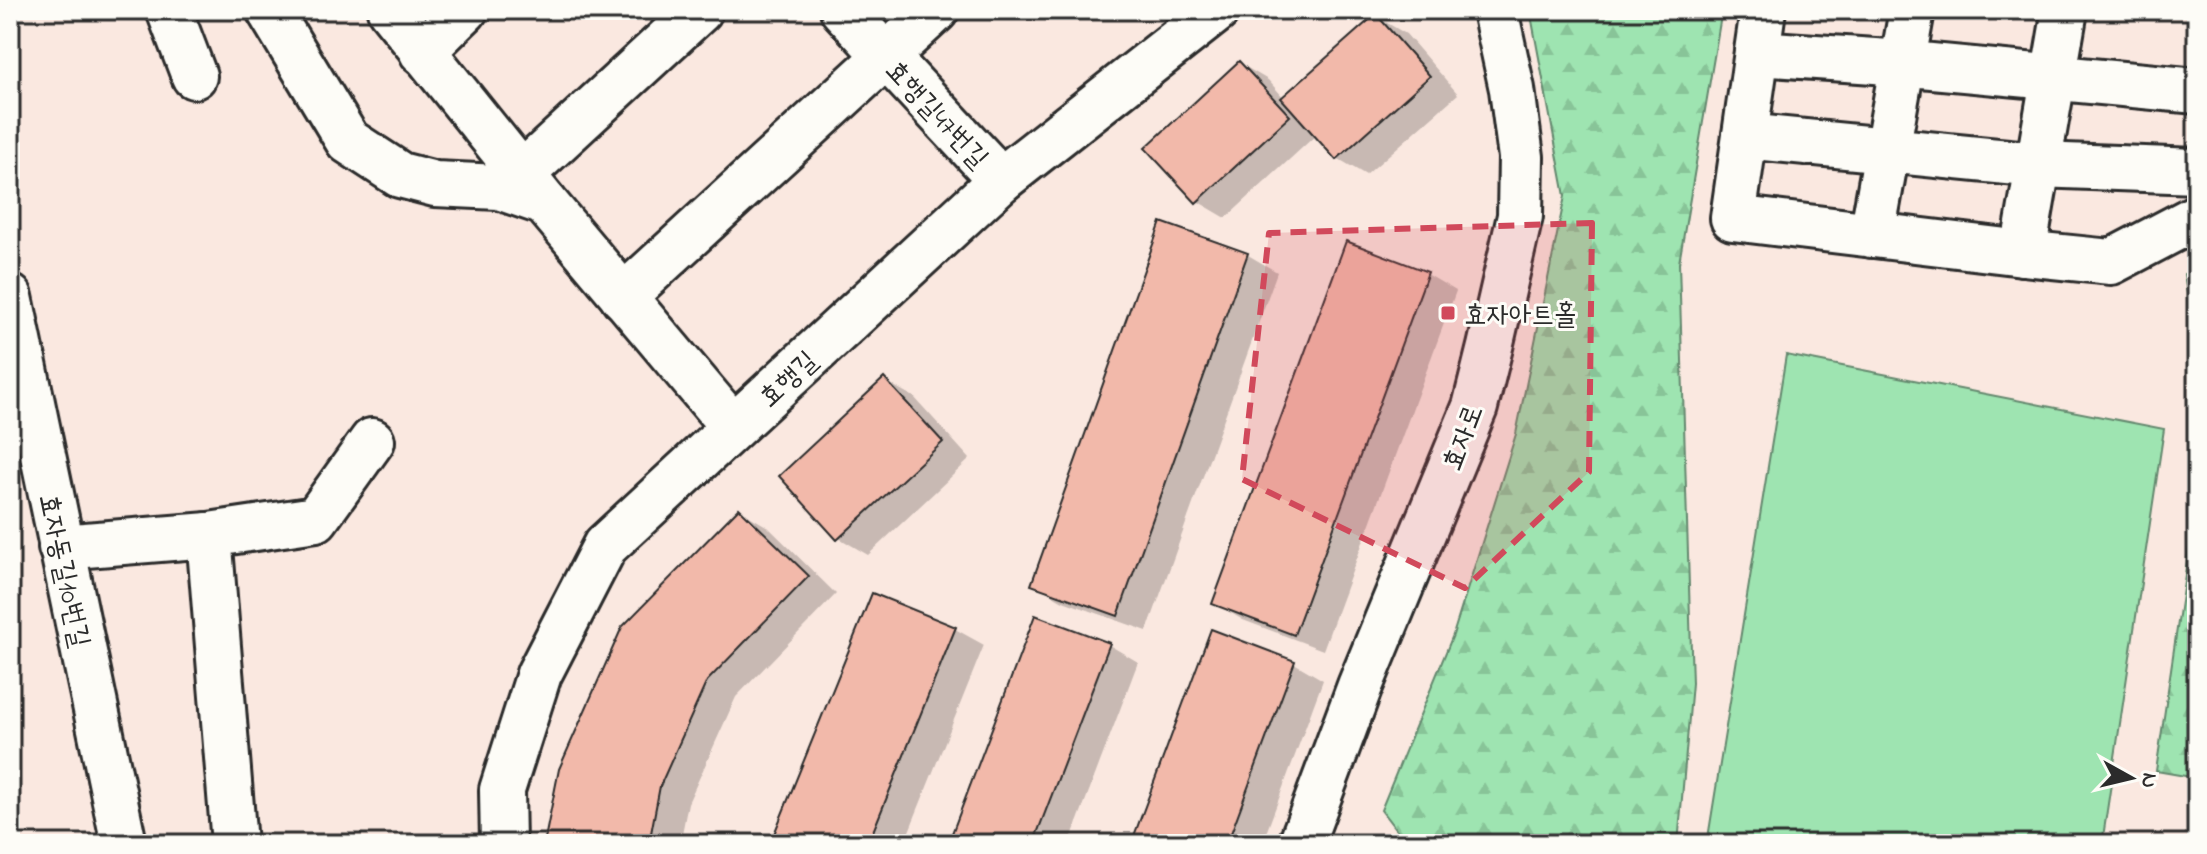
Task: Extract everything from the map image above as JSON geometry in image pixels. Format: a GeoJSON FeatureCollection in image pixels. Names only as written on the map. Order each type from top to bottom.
{"type":"FeatureCollection","features":[{"type":"Feature","properties":{"kind":"street"},"geometry":{"type":"LineString","coordinates":[[169,10],[194,76]]}},
{"type":"Feature","properties":{"kind":"street"},"geometry":{"type":"LineString","coordinates":[[269,10],[348,141],[400,175],[435,184],[533,189]]}},
{"type":"Feature","properties":{"kind":"street"},"geometry":{"type":"LineString","coordinates":[[390,10],[533,189],[733,427]]}},
{"type":"Feature","properties":{"kind":"street"},"geometry":{"type":"LineString","coordinates":[[422,52],[465,10]]}},
{"type":"Feature","properties":{"kind":"street"},"geometry":{"type":"LineString","coordinates":[[533,189],[700,10]]}},
{"type":"Feature","properties":{"kind":"street","name":"효행길47번길"},"geometry":{"type":"LineString","coordinates":[[843,10],[1001,180]]}},
{"type":"Feature","properties":{"kind":"street"},"geometry":{"type":"LineString","coordinates":[[623,297],[936,10]]}},
{"type":"Feature","properties":{"kind":"street","name":"효행길"},"geometry":{"type":"LineString","coordinates":[[503,844],[502,790],[539,674],[605,546],[1001,180],[1217,10]]}},
{"type":"Feature","properties":{"kind":"street","name":"효자로"},"geometry":{"type":"LineString","coordinates":[[1301,844],[1360,686],[1475,407],[1490,347],[1520,216],[1521,157],[1512,89],[1495,10]]}},
{"type":"Feature","properties":{"kind":"street"},"geometry":{"type":"LineString","coordinates":[[1763,10],[1733,218],[2111,262],[2195,205]]}},
{"type":"Feature","properties":{"kind":"street"},"geometry":{"type":"LineString","coordinates":[[1872,235],[1912,10]]}},
{"type":"Feature","properties":{"kind":"street"},"geometry":{"type":"LineString","coordinates":[[2023,253],[2065,10]]}},
{"type":"Feature","properties":{"kind":"street"},"geometry":{"type":"LineString","coordinates":[[1757,53],[1903,63],[2197,91]]}},
{"type":"Feature","properties":{"kind":"street"},"geometry":{"type":"LineString","coordinates":[[1745,136],[2038,165],[2197,171]]}},
{"type":"Feature","properties":{"kind":"street","name":"효자동길10번길"},"geometry":{"type":"LineString","coordinates":[[10,297],[124,844]]}},
{"type":"Feature","properties":{"kind":"street"},"geometry":{"type":"LineString","coordinates":[[61,547],[209,535],[316,519],[372,441]]}},
{"type":"Feature","properties":{"kind":"street"},"geometry":{"type":"LineString","coordinates":[[209,535],[234,844]]}},
{"type":"Feature","properties":{"kind":"highlighted area"},"geometry":{"type":"Polygon","coordinates":[[[1592,223],[1589,472],[1465,588],[1242,479],[1269,233],[1592,223]]]}},
{"type":"Feature","properties":{"kind":"green space"},"geometry":{"type":"Polygon","coordinates":[[[1530,10],[1722,10],[1679,263],[1692,683],[1678,844],[1407,844],[1381,810],[1453,635],[1516,434],[1565,196],[1530,10]]]}},
{"type":"Feature","properties":{"kind":"green space"},"geometry":{"type":"Polygon","coordinates":[[[2197,268],[2197,357],[2184,274],[2197,268]]]}},
{"type":"Feature","properties":{"kind":"green space"},"geometry":{"type":"Polygon","coordinates":[[[1786,355],[2164,429],[2102,844],[1707,844],[1786,355]]]}},
{"type":"Feature","properties":{"kind":"green space"},"geometry":{"type":"Polygon","coordinates":[[[2197,493],[2197,778],[2156,771],[2197,493]]]}},
{"type":"Feature","properties":{"kind":"building"},"geometry":{"type":"Polygon","coordinates":[[[1376,14],[1430,76],[1336,160],[1281,98],[1376,14]]]}},
{"type":"Feature","properties":{"kind":"building"},"geometry":{"type":"Polygon","coordinates":[[[1239,61],[1290,116],[1196,203],[1145,148],[1239,61]]]}},
{"type":"Feature","properties":{"kind":"building"},"geometry":{"type":"Polygon","coordinates":[[[1161,222],[1248,253],[1118,616],[1031,585],[1161,222]]]}},
{"type":"Feature","properties":{"kind":"building"},"geometry":{"type":"Polygon","coordinates":[[[1346,241],[1428,272],[1294,635],[1212,604],[1346,241]]]}},
{"type":"Feature","properties":{"kind":"building"},"geometry":{"type":"Polygon","coordinates":[[[884,378],[943,442],[837,540],[779,476],[884,378]]]}},
{"type":"Feature","properties":{"kind":"building"},"geometry":{"type":"Polygon","coordinates":[[[739,508],[809,576],[707,681],[660,786],[649,844],[544,844],[559,769],[622,627],[739,508]]]}},
{"type":"Feature","properties":{"kind":"building"},"geometry":{"type":"Polygon","coordinates":[[[872,593],[956,627],[868,844],[770,844],[872,593]]]}},
{"type":"Feature","properties":{"kind":"building"},"geometry":{"type":"Polygon","coordinates":[[[1035,615],[1110,643],[1033,844],[948,844],[1035,615]]]}},
{"type":"Feature","properties":{"kind":"building"},"geometry":{"type":"Polygon","coordinates":[[[1211,629],[1295,661],[1227,844],[1131,844],[1211,629]]]}},
{"type":"Feature","properties":{"kind":"place","name":"효자아트홀"},"geometry":{"type":"Point","coordinates":[1448,313]}}]}
